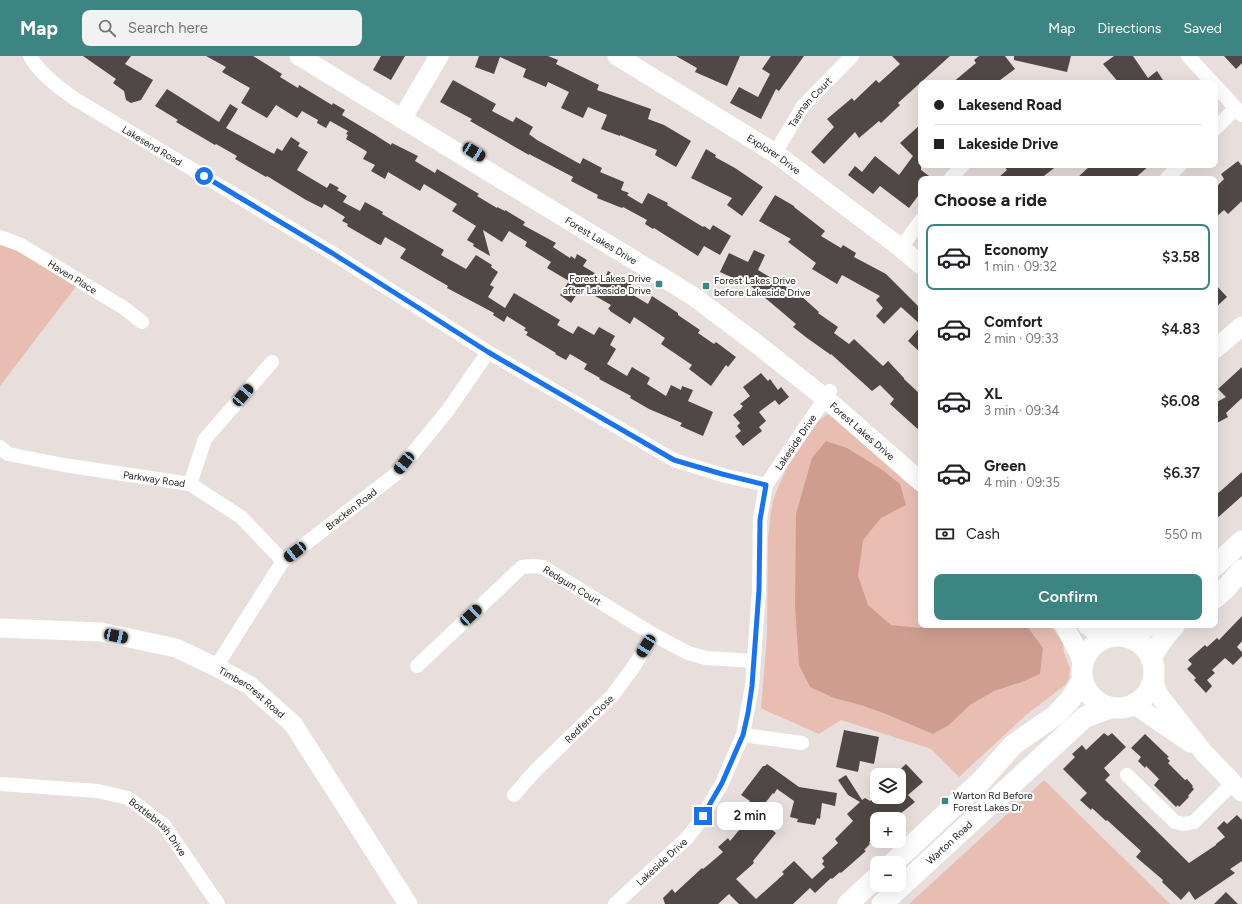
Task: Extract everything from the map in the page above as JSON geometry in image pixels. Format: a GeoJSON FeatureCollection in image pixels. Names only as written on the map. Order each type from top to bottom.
{"type":"FeatureCollection","features":[{"type":"Feature","properties":{"kind":"main road","name":"Forest Lakes Drive"},"geometry":{"type":"LineString","coordinates":[[299,56],[404,115]]}},
{"type":"Feature","properties":{"kind":"main road","name":"Forest Lakes Drive"},"geometry":{"type":"LineString","coordinates":[[318,56],[404,115],[693,296],[762,348],[828,394],[854,409],[918,466]]}},
{"type":"Feature","properties":{"kind":"main road"},"geometry":{"type":"LineString","coordinates":[[404,115],[439,56]]}},
{"type":"Feature","properties":{"kind":"main road","name":"Explorer Drive"},"geometry":{"type":"LineString","coordinates":[[617,56],[775,153],[918,262]]}},
{"type":"Feature","properties":{"kind":"main road"},"geometry":{"type":"LineString","coordinates":[[1218,346],[1242,326]]}},
{"type":"Feature","properties":{"kind":"main road","name":"Forest Lakes Drive"},"geometry":{"type":"LineString","coordinates":[[828,394],[918,479]]}},
{"type":"Feature","properties":{"kind":"main road"},"geometry":{"type":"LineString","coordinates":[[1218,563],[1242,542]]}},
{"type":"Feature","properties":{"kind":"main road"},"geometry":{"type":"LineString","coordinates":[[1218,595],[1242,570]]}},
{"type":"Feature","properties":{"kind":"main road","name":"Timbercrest Road"},"geometry":{"type":"LineString","coordinates":[[0,628],[101,632],[176,648],[249,685],[293,724],[408,904]]}},
{"type":"Feature","properties":{"kind":"main road"},"geometry":{"type":"LineString","coordinates":[[1066,628],[1078,653],[1086,690],[1092,698],[1100,704],[1110,708]]}},
{"type":"Feature","properties":{"kind":"main road"},"geometry":{"type":"LineString","coordinates":[[1091,628],[1105,638]]}},
{"type":"Feature","properties":{"kind":"main road"},"geometry":{"type":"LineString","coordinates":[[1129,638],[1144,628]]}},
{"type":"Feature","properties":{"kind":"main road"},"geometry":{"type":"LineString","coordinates":[[1152,658],[1164,636],[1172,628]]}},
{"type":"Feature","properties":{"kind":"main road"},"geometry":{"type":"LineString","coordinates":[[901,856],[982,780],[1012,745],[1056,715],[1070,700],[1082,672],[1087,653],[1095,644],[1105,638],[1117,636],[1129,638],[1138,642],[1146,649],[1152,658],[1154,669],[1153,681],[1150,691],[1135,705],[1204,753]]}},
{"type":"Feature","properties":{"kind":"main road"},"geometry":{"type":"LineString","coordinates":[[1153,681],[1159,695],[1204,753],[1237,788]]}},
{"type":"Feature","properties":{"kind":"main road","name":"Warton Road"},"geometry":{"type":"LineString","coordinates":[[882,904],[1085,717],[1110,708],[1123,708],[1135,705]]}},
{"type":"Feature","properties":{"kind":"main road"},"geometry":{"type":"LineString","coordinates":[[848,904],[870,884]]}},
{"type":"Feature","properties":{"kind":"street","name":"Lakesend Road"},"geometry":{"type":"LineString","coordinates":[[30,56],[56,86],[75,99],[332,253],[488,352],[674,460],[766,485]]}},
{"type":"Feature","properties":{"kind":"street","name":"Tasman Court"},"geometry":{"type":"LineString","coordinates":[[775,153],[803,106],[852,56]]}},
{"type":"Feature","properties":{"kind":"street"},"geometry":{"type":"LineString","coordinates":[[1188,56],[1210,80]]}},
{"type":"Feature","properties":{"kind":"street"},"geometry":{"type":"LineString","coordinates":[[1218,89],[1239,112],[1218,127]]}},
{"type":"Feature","properties":{"kind":"street"},"geometry":{"type":"LineString","coordinates":[[953,176],[960,168]]}},
{"type":"Feature","properties":{"kind":"street"},"geometry":{"type":"LineString","coordinates":[[1169,176],[1177,168]]}},
{"type":"Feature","properties":{"kind":"street"},"geometry":{"type":"LineString","coordinates":[[901,248],[918,224]]}},
{"type":"Feature","properties":{"kind":"street","name":"Haven Place"},"geometry":{"type":"LineString","coordinates":[[0,237],[21,245],[124,308],[142,322]]}},
{"type":"Feature","properties":{"kind":"street","name":"Bracken Road"},"geometry":{"type":"LineString","coordinates":[[216,667],[283,561],[396,474],[448,410],[488,352]]}},
{"type":"Feature","properties":{"kind":"street"},"geometry":{"type":"LineString","coordinates":[[190,484],[205,439],[272,362]]}},
{"type":"Feature","properties":{"kind":"street","name":"Lakeside Drive"},"geometry":{"type":"LineString","coordinates":[[615,904],[687,838],[698,824],[722,783],[743,735],[752,686],[759,590],[760,520],[766,485],[828,394]]}},
{"type":"Feature","properties":{"kind":"street","name":"Parkway Road"},"geometry":{"type":"LineString","coordinates":[[0,447],[8,454],[64,465],[190,484],[241,517],[283,561]]}},
{"type":"Feature","properties":{"kind":"street","name":"Redgum Court"},"geometry":{"type":"LineString","coordinates":[[417,666],[522,567],[533,566],[543,567],[654,635],[688,653],[722,659],[754,661]]}},
{"type":"Feature","properties":{"kind":"street","name":"Redfern Close"},"geometry":{"type":"LineString","coordinates":[[514,795],[534,771],[612,696],[654,635]]}},
{"type":"Feature","properties":{"kind":"street"},"geometry":{"type":"LineString","coordinates":[[743,735],[802,743]]}},
{"type":"Feature","properties":{"kind":"street"},"geometry":{"type":"LineString","coordinates":[[1127,775],[1175,822],[1184,824],[1194,822],[1237,788]]}},
{"type":"Feature","properties":{"kind":"street","name":"Bottlebrush Drive"},"geometry":{"type":"LineString","coordinates":[[0,784],[98,791],[128,798],[164,825],[218,904]]}},
{"type":"Feature","properties":{"kind":"shaded area"},"geometry":{"type":"Polygon","coordinates":[[[0,245],[17,250],[78,284],[0,386],[0,245]]]}},
{"type":"Feature","properties":{"kind":"shaded area"},"geometry":{"type":"Polygon","coordinates":[[[829,414],[918,487],[918,628],[1052,628],[1063,643],[1064,652],[1070,669],[1069,679],[1065,685],[1025,716],[959,777],[931,749],[841,720],[819,734],[761,708],[767,636],[768,539],[772,504],[794,453],[811,428],[820,419],[829,414]]]}},
{"type":"Feature","properties":{"kind":"shaded area"},"geometry":{"type":"Polygon","coordinates":[[[826,441],[847,448],[881,469],[900,484],[906,505],[881,518],[863,540],[858,576],[868,605],[891,625],[918,628],[1028,628],[1043,648],[1040,674],[1022,682],[994,691],[970,705],[949,725],[933,734],[886,714],[861,705],[834,698],[810,687],[799,665],[795,606],[796,514],[812,458],[826,441]]]}},
{"type":"Feature","properties":{"kind":"shaded area"},"geometry":{"type":"Polygon","coordinates":[[[1044,780],[1170,904],[909,904],[1044,780]]]}},
{"type":"Feature","properties":{"kind":"building"},"geometry":{"type":"Polygon","coordinates":[[[83,56],[131,56],[125,64],[153,80],[141,100],[131,103],[126,100],[124,91],[113,83],[116,79],[83,56]]]}},
{"type":"Feature","properties":{"kind":"building"},"geometry":{"type":"Polygon","coordinates":[[[206,56],[253,56],[282,74],[280,77],[298,88],[299,85],[332,105],[333,103],[345,110],[342,115],[391,145],[392,143],[418,156],[415,161],[435,173],[437,169],[479,194],[477,196],[525,222],[523,225],[556,243],[553,247],[570,258],[571,256],[575,259],[577,254],[587,260],[583,266],[601,277],[605,278],[608,271],[622,279],[632,285],[628,292],[648,304],[652,296],[700,330],[698,333],[714,344],[716,342],[736,357],[728,367],[726,365],[711,386],[689,369],[692,365],[661,344],[665,338],[634,317],[630,324],[608,309],[611,305],[581,288],[571,303],[560,295],[569,281],[547,268],[551,262],[525,246],[527,242],[509,231],[502,242],[483,230],[490,256],[473,246],[474,244],[467,240],[476,226],[452,211],[457,204],[424,184],[420,191],[388,172],[385,179],[371,171],[375,165],[363,159],[367,152],[366,151],[346,139],[348,135],[346,134],[348,131],[330,121],[326,128],[317,123],[318,120],[302,111],[297,118],[276,105],[267,118],[241,103],[250,88],[222,72],[226,67],[206,56]]]}},
{"type":"Feature","properties":{"kind":"building"},"geometry":{"type":"Polygon","coordinates":[[[381,56],[405,56],[391,80],[373,70],[381,56]]]}},
{"type":"Feature","properties":{"kind":"building"},"geometry":{"type":"Polygon","coordinates":[[[479,56],[548,56],[558,60],[556,64],[599,85],[597,90],[651,109],[648,119],[664,125],[691,141],[676,167],[655,155],[657,150],[601,129],[607,115],[588,107],[583,118],[561,108],[569,92],[548,82],[546,87],[523,77],[526,69],[500,57],[494,74],[475,67],[479,56]]]}},
{"type":"Feature","properties":{"kind":"building"},"geometry":{"type":"Polygon","coordinates":[[[676,56],[740,56],[727,86],[695,72],[697,68],[676,56]]]}},
{"type":"Feature","properties":{"kind":"building"},"geometry":{"type":"Polygon","coordinates":[[[771,56],[804,56],[779,91],[776,89],[761,119],[730,103],[739,87],[758,97],[770,74],[762,69],[771,56]]]}},
{"type":"Feature","properties":{"kind":"building"},"geometry":{"type":"Polygon","coordinates":[[[892,56],[950,56],[923,80],[918,80],[918,85],[898,103],[900,105],[881,123],[879,121],[859,138],[855,132],[824,164],[811,152],[834,127],[827,119],[852,98],[854,101],[876,80],[879,83],[900,64],[892,56]]]}},
{"type":"Feature","properties":{"kind":"building"},"geometry":{"type":"Polygon","coordinates":[[[979,56],[1005,56],[1015,69],[1000,80],[956,80],[976,63],[974,60],[979,56]]]}},
{"type":"Feature","properties":{"kind":"building"},"geometry":{"type":"Polygon","coordinates":[[[1014,56],[1071,56],[1067,72],[1014,60],[1014,56]]]}},
{"type":"Feature","properties":{"kind":"building"},"geometry":{"type":"Polygon","coordinates":[[[1114,56],[1133,56],[1148,78],[1157,71],[1163,80],[1116,80],[1103,64],[1114,56]]]}},
{"type":"Feature","properties":{"kind":"building"},"geometry":{"type":"Polygon","coordinates":[[[1224,56],[1242,56],[1242,63],[1236,69],[1224,56]]]}},
{"type":"Feature","properties":{"kind":"building"},"geometry":{"type":"Polygon","coordinates":[[[453,80],[496,104],[492,111],[513,122],[516,117],[533,127],[529,134],[537,140],[580,164],[583,158],[602,168],[600,172],[624,182],[621,190],[629,193],[627,195],[642,204],[648,193],[668,203],[667,205],[703,227],[704,226],[710,230],[713,225],[731,236],[720,255],[704,246],[698,256],[654,228],[653,229],[645,224],[647,220],[623,207],[622,208],[597,198],[598,195],[571,181],[573,177],[529,155],[470,121],[472,119],[440,102],[453,80]]]}},
{"type":"Feature","properties":{"kind":"building"},"geometry":{"type":"Polygon","coordinates":[[[167,89],[219,122],[230,104],[238,109],[226,128],[274,154],[277,148],[282,151],[291,137],[300,143],[298,146],[308,152],[297,170],[327,188],[330,183],[339,188],[337,190],[347,196],[343,202],[360,211],[365,202],[383,212],[382,214],[444,250],[441,255],[466,269],[476,255],[492,265],[491,267],[498,272],[490,285],[494,287],[488,297],[505,308],[514,293],[560,320],[557,325],[573,334],[578,326],[594,335],[599,327],[615,336],[610,345],[616,349],[607,364],[627,376],[632,367],[650,378],[647,384],[666,396],[671,385],[681,390],[682,386],[693,390],[688,401],[713,412],[703,436],[680,426],[682,423],[649,409],[630,398],[631,396],[599,379],[600,378],[584,369],[587,364],[570,354],[566,360],[555,354],[556,353],[526,335],[528,332],[524,330],[526,328],[507,316],[504,322],[493,315],[494,313],[447,288],[448,286],[400,258],[406,249],[385,237],[381,245],[378,244],[347,226],[348,224],[342,221],[345,217],[324,204],[322,208],[306,200],[267,176],[266,177],[235,159],[237,156],[176,122],[178,120],[155,106],[167,89]]]}},
{"type":"Feature","properties":{"kind":"building"},"geometry":{"type":"Polygon","coordinates":[[[918,127],[918,168],[921,168],[921,170],[929,176],[918,176],[918,196],[909,208],[880,186],[873,194],[848,175],[855,166],[862,172],[875,156],[899,175],[913,156],[900,143],[918,127]]]}},
{"type":"Feature","properties":{"kind":"building"},"geometry":{"type":"Polygon","coordinates":[[[706,149],[716,155],[715,157],[735,168],[763,187],[742,216],[727,205],[732,198],[691,178],[706,149]]]}},
{"type":"Feature","properties":{"kind":"building"},"geometry":{"type":"Polygon","coordinates":[[[1238,161],[1242,166],[1242,201],[1228,214],[1224,210],[1218,215],[1218,185],[1224,179],[1221,174],[1238,161]]]}},
{"type":"Feature","properties":{"kind":"building"},"geometry":{"type":"Polygon","coordinates":[[[1005,168],[1054,168],[1044,176],[1000,176],[1007,170],[1005,168]]]}},
{"type":"Feature","properties":{"kind":"building"},"geometry":{"type":"Polygon","coordinates":[[[1088,168],[1147,168],[1137,176],[1079,176],[1088,168]]]}},
{"type":"Feature","properties":{"kind":"building"},"geometry":{"type":"Polygon","coordinates":[[[775,195],[794,206],[825,231],[821,236],[841,248],[843,245],[856,253],[854,257],[886,274],[918,306],[918,322],[901,307],[884,324],[876,316],[883,308],[876,300],[880,296],[842,275],[837,284],[812,269],[816,263],[788,242],[791,239],[759,221],[775,195]]]}},
{"type":"Feature","properties":{"kind":"building"},"geometry":{"type":"Polygon","coordinates":[[[754,250],[765,255],[758,270],[800,295],[819,312],[818,313],[838,327],[834,333],[849,344],[854,339],[883,366],[888,361],[918,392],[918,429],[890,404],[894,399],[880,385],[872,391],[831,354],[793,327],[796,324],[751,286],[720,272],[729,253],[748,262],[754,250]]]}},
{"type":"Feature","properties":{"kind":"building"},"geometry":{"type":"Polygon","coordinates":[[[1218,287],[1227,297],[1218,305],[1218,287]]]}},
{"type":"Feature","properties":{"kind":"building"},"geometry":{"type":"Polygon","coordinates":[[[918,329],[918,350],[908,341],[918,329]]]}},
{"type":"Feature","properties":{"kind":"building"},"geometry":{"type":"Polygon","coordinates":[[[1242,367],[1242,398],[1226,413],[1228,417],[1218,422],[1218,401],[1226,397],[1218,389],[1242,367]]]}},
{"type":"Feature","properties":{"kind":"building"},"geometry":{"type":"Polygon","coordinates":[[[761,373],[768,381],[770,379],[778,390],[781,387],[789,397],[779,405],[775,400],[759,412],[766,421],[759,427],[762,431],[743,446],[735,436],[741,431],[737,426],[740,423],[733,415],[743,406],[740,404],[750,396],[743,387],[761,373]]]}},
{"type":"Feature","properties":{"kind":"building"},"geometry":{"type":"Polygon","coordinates":[[[1242,472],[1242,496],[1218,517],[1218,493],[1242,472]]]}},
{"type":"Feature","properties":{"kind":"building"},"geometry":{"type":"Polygon","coordinates":[[[1242,616],[1242,641],[1237,647],[1242,652],[1242,656],[1233,665],[1225,658],[1212,670],[1215,673],[1207,680],[1212,686],[1206,693],[1194,680],[1196,678],[1187,669],[1192,664],[1188,660],[1205,645],[1207,647],[1217,638],[1219,640],[1242,616]]]}},
{"type":"Feature","properties":{"kind":"building"},"geometry":{"type":"Polygon","coordinates":[[[844,730],[879,737],[874,764],[860,761],[858,772],[836,767],[844,730]]]}},
{"type":"Feature","properties":{"kind":"building"},"geometry":{"type":"Polygon","coordinates":[[[1104,733],[1108,736],[1112,733],[1126,747],[1104,768],[1110,775],[1105,780],[1189,863],[1216,845],[1225,837],[1217,828],[1224,821],[1227,824],[1237,815],[1242,820],[1242,861],[1230,869],[1235,873],[1195,900],[1189,891],[1181,900],[1162,882],[1163,880],[1136,857],[1141,851],[1107,820],[1106,821],[1092,808],[1091,810],[1080,800],[1087,793],[1063,769],[1075,757],[1072,754],[1082,745],[1086,750],[1104,733]]]}},
{"type":"Feature","properties":{"kind":"building"},"geometry":{"type":"Polygon","coordinates":[[[1145,734],[1169,757],[1167,758],[1170,761],[1168,763],[1193,786],[1192,787],[1194,789],[1188,796],[1189,797],[1179,807],[1178,805],[1176,807],[1154,785],[1159,779],[1146,766],[1145,768],[1138,761],[1141,757],[1131,748],[1145,734]]]}},
{"type":"Feature","properties":{"kind":"building"},"geometry":{"type":"Polygon","coordinates":[[[767,764],[799,787],[837,793],[835,806],[822,803],[820,819],[817,818],[815,825],[797,822],[798,819],[790,817],[794,801],[777,789],[755,816],[776,833],[753,861],[754,863],[736,879],[756,899],[784,874],[782,872],[794,861],[812,879],[825,867],[822,864],[824,861],[822,858],[838,843],[835,839],[853,821],[847,814],[860,802],[848,795],[838,780],[846,775],[862,800],[865,798],[870,801],[870,804],[906,804],[906,768],[902,768],[906,764],[923,782],[908,795],[915,802],[902,812],[870,812],[870,844],[864,850],[866,851],[841,873],[840,872],[832,879],[831,878],[815,893],[810,888],[793,904],[739,904],[729,894],[718,904],[665,904],[663,898],[672,889],[675,893],[702,868],[703,869],[723,852],[718,847],[728,838],[730,841],[745,823],[737,817],[750,801],[741,795],[763,766],[767,764]]]}},
{"type":"Feature","properties":{"kind":"building"},"geometry":{"type":"Polygon","coordinates":[[[1226,892],[1238,904],[1214,904],[1226,892]]]}},
{"type":"Feature","properties":{"kind":"place","name":"Forest Lakes Drive after Lakeside Drive"},"geometry":{"type":"Point","coordinates":[659,284]}},
{"type":"Feature","properties":{"kind":"place","name":"Forest Lakes Drive before Lakeside Drive"},"geometry":{"type":"Point","coordinates":[706,286]}},
{"type":"Feature","properties":{"kind":"place","name":"Warton Rd Before Forest Lakes Dr"},"geometry":{"type":"Point","coordinates":[945,801]}},
{"type":"Feature","properties":{"kind":"route"},"geometry":{"type":"LineString","coordinates":[[204,176],[332,253],[488,352],[674,460],[766,485],[760,520],[759,590],[752,686],[748,713],[743,735],[722,783],[703,816]]}}]}
